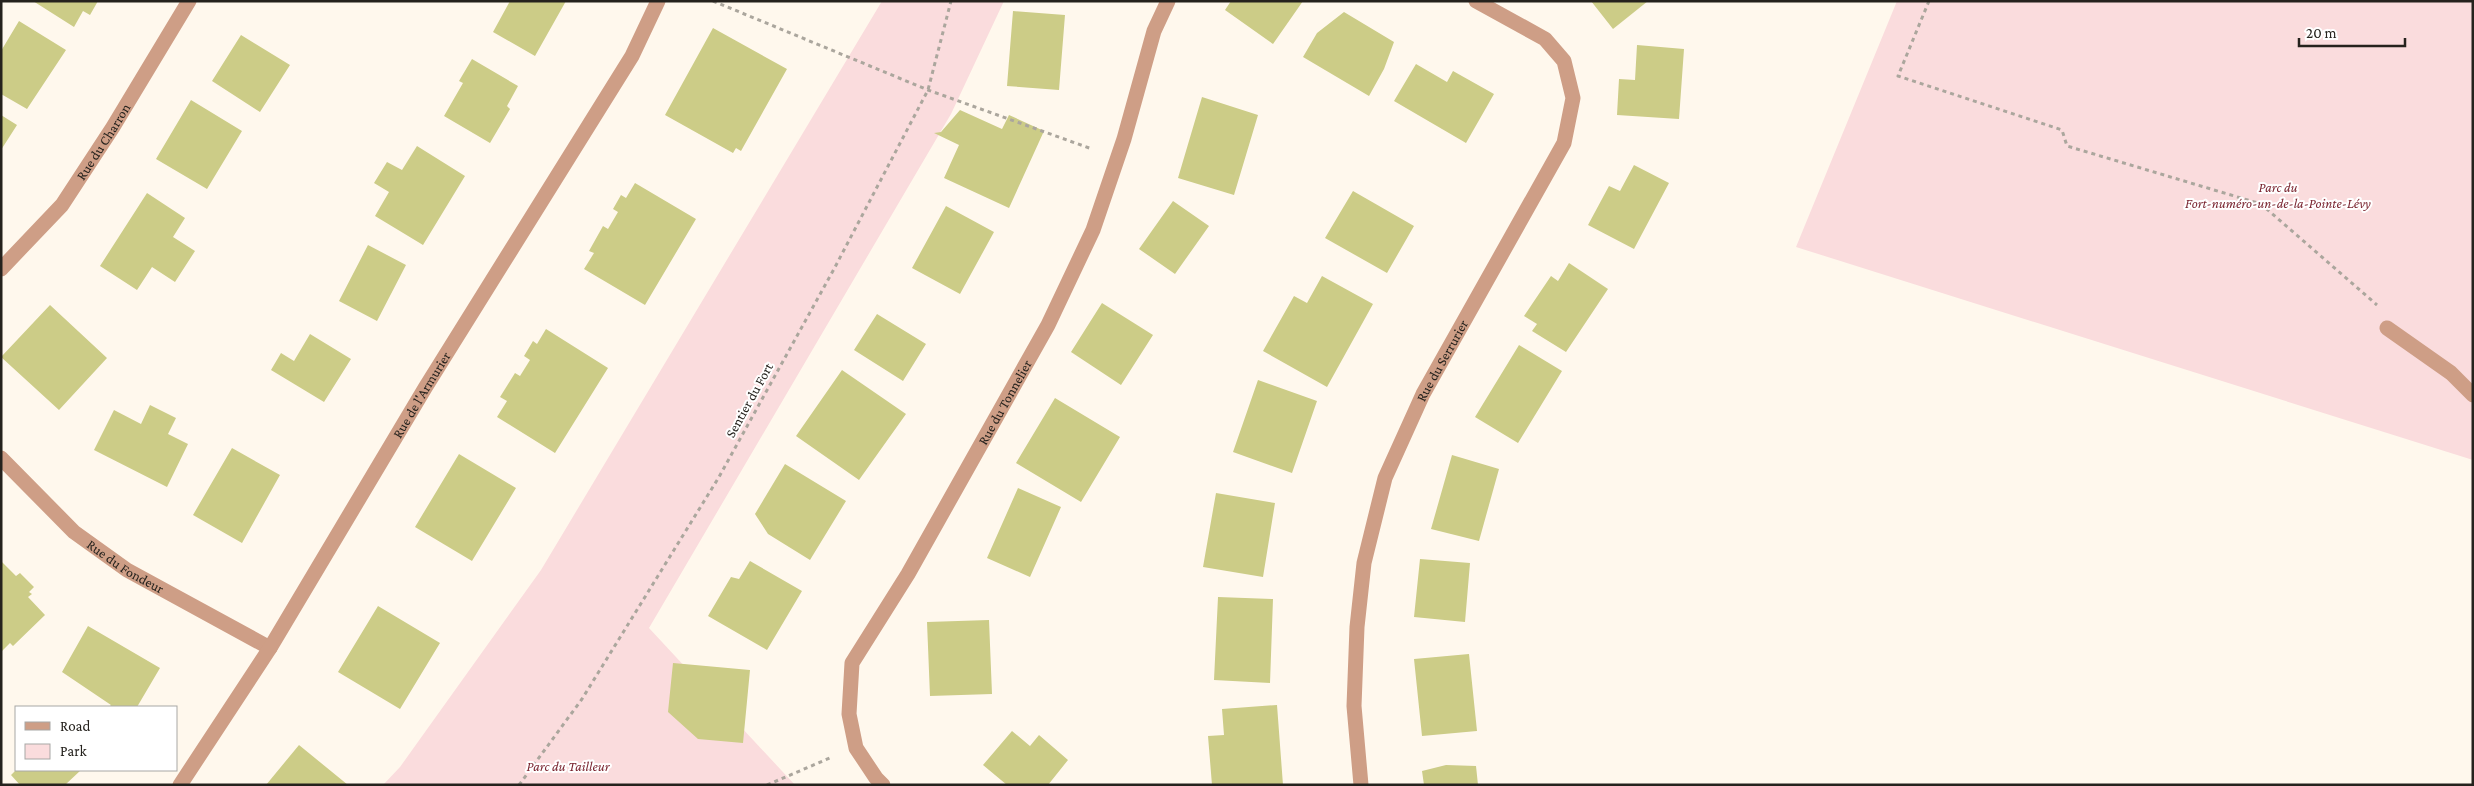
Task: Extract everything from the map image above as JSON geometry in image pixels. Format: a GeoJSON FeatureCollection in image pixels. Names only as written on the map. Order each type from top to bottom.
{"type":"FeatureCollection","features":[{"type":"Feature","properties":{"kind":"street","name":"Rue du Charron"},"geometry":{"type":"LineString","coordinates":[[1,269],[62,205],[113,128],[189,1]]}},
{"type":"Feature","properties":{"kind":"street","name":"Rue de l'Armurier"},"geometry":{"type":"LineString","coordinates":[[180,785],[270,648],[425,388],[632,56],[658,1]]}},
{"type":"Feature","properties":{"kind":"street","name":"Rue du Tonnelier"},"geometry":{"type":"LineString","coordinates":[[884,785],[876,778],[856,748],[849,714],[852,663],[908,574],[1048,325],[1093,230],[1117,158],[1154,31],[1168,1]]}},
{"type":"Feature","properties":{"kind":"street","name":"Rue du Serrurier"},"geometry":{"type":"LineString","coordinates":[[1361,785],[1354,706],[1357,627],[1364,563],[1385,478],[1423,394],[1564,143],[1573,98],[1564,62],[1545,38],[1476,1]]}},
{"type":"Feature","properties":{"kind":"street"},"geometry":{"type":"LineString","coordinates":[[2387,328],[2451,373],[2473,395]]}},
{"type":"Feature","properties":{"kind":"street","name":"Rue du Fondeur"},"geometry":{"type":"LineString","coordinates":[[1,458],[74,532],[127,570],[270,648]]}},
{"type":"Feature","properties":{"kind":"path"},"geometry":{"type":"LineString","coordinates":[[714,1],[928,90],[1117,158]]}},
{"type":"Feature","properties":{"kind":"path","name":"Sentier du Fort"},"geometry":{"type":"LineString","coordinates":[[519,785],[582,699],[719,477],[834,269],[928,90],[951,1]]}},
{"type":"Feature","properties":{"kind":"path"},"geometry":{"type":"LineString","coordinates":[[1929,1],[1898,76],[2062,130],[2067,146],[2262,204],[2386,312],[2387,328]]}},
{"type":"Feature","properties":{"kind":"path"},"geometry":{"type":"LineString","coordinates":[[767,785],[856,748]]}},
{"type":"Feature","properties":{"kind":"green space","name":"Parc du Tailleur"},"geometry":{"type":"Polygon","coordinates":[[[882,1],[1004,1],[951,114],[649,628],[795,785],[383,785],[400,767],[541,570],[882,1]]]}},
{"type":"Feature","properties":{"kind":"green space","name":"Parc du Fort-numéro-un-de-la-Pointe-Lévy"},"geometry":{"type":"Polygon","coordinates":[[[1897,1],[2473,1],[2473,460],[1796,247],[1897,1]]]}},
{"type":"Feature","properties":{"kind":"building"},"geometry":{"type":"Polygon","coordinates":[[[33,1],[98,1],[90,15],[83,11],[74,27],[33,1]]]}},
{"type":"Feature","properties":{"kind":"building"},"geometry":{"type":"Polygon","coordinates":[[[510,1],[566,1],[535,56],[493,32],[510,1]]]}},
{"type":"Feature","properties":{"kind":"building"},"geometry":{"type":"Polygon","coordinates":[[[1231,1],[1303,1],[1273,44],[1225,10],[1231,1]]]}},
{"type":"Feature","properties":{"kind":"building"},"geometry":{"type":"Polygon","coordinates":[[[1591,1],[1648,1],[1613,29],[1591,1]]]}},
{"type":"Feature","properties":{"kind":"building"},"geometry":{"type":"Polygon","coordinates":[[[1013,11],[1065,15],[1059,90],[1007,86],[1013,11]]]}},
{"type":"Feature","properties":{"kind":"building"},"geometry":{"type":"Polygon","coordinates":[[[1344,12],[1394,42],[1384,69],[1369,96],[1303,57],[1317,33],[1344,12]]]}},
{"type":"Feature","properties":{"kind":"building"},"geometry":{"type":"Polygon","coordinates":[[[19,21],[66,50],[27,109],[1,94],[1,51],[19,21]]]}},
{"type":"Feature","properties":{"kind":"building"},"geometry":{"type":"Polygon","coordinates":[[[713,28],[787,69],[741,151],[736,148],[733,153],[665,115],[713,28]]]}},
{"type":"Feature","properties":{"kind":"building"},"geometry":{"type":"Polygon","coordinates":[[[241,35],[290,65],[260,112],[212,81],[241,35]]]}},
{"type":"Feature","properties":{"kind":"building"},"geometry":{"type":"Polygon","coordinates":[[[1637,45],[1684,49],[1679,119],[1617,115],[1619,79],[1635,80],[1637,45]]]}},
{"type":"Feature","properties":{"kind":"building"},"geometry":{"type":"Polygon","coordinates":[[[472,59],[518,86],[507,106],[510,109],[490,143],[444,116],[463,83],[459,81],[472,59]]]}},
{"type":"Feature","properties":{"kind":"building"},"geometry":{"type":"Polygon","coordinates":[[[1416,64],[1447,82],[1453,71],[1494,94],[1466,143],[1394,101],[1416,64]]]}},
{"type":"Feature","properties":{"kind":"building"},"geometry":{"type":"Polygon","coordinates":[[[1202,97],[1258,115],[1234,195],[1178,178],[1202,97]]]}},
{"type":"Feature","properties":{"kind":"building"},"geometry":{"type":"Polygon","coordinates":[[[191,100],[242,131],[207,189],[156,159],[191,100]]]}},
{"type":"Feature","properties":{"kind":"building"},"geometry":{"type":"Polygon","coordinates":[[[960,110],[1002,129],[1009,115],[1044,131],[1009,208],[944,178],[959,145],[934,133],[941,132],[960,110]]]}},
{"type":"Feature","properties":{"kind":"building"},"geometry":{"type":"Polygon","coordinates":[[[1,115],[17,125],[1,150],[1,115]]]}},
{"type":"Feature","properties":{"kind":"building"},"geometry":{"type":"Polygon","coordinates":[[[417,146],[465,176],[423,245],[375,216],[389,192],[374,183],[387,162],[402,170],[417,146]]]}},
{"type":"Feature","properties":{"kind":"building"},"geometry":{"type":"Polygon","coordinates":[[[1634,165],[1669,183],[1634,249],[1588,225],[1609,186],[1620,191],[1634,165]]]}},
{"type":"Feature","properties":{"kind":"building"},"geometry":{"type":"Polygon","coordinates":[[[635,183],[696,219],[645,305],[584,269],[594,253],[589,251],[603,226],[608,229],[618,212],[613,209],[621,195],[626,198],[635,183]]]}},
{"type":"Feature","properties":{"kind":"building"},"geometry":{"type":"Polygon","coordinates":[[[1353,191],[1414,226],[1387,273],[1325,238],[1353,191]]]}},
{"type":"Feature","properties":{"kind":"building"},"geometry":{"type":"Polygon","coordinates":[[[147,193],[185,218],[173,237],[195,251],[175,282],[152,267],[137,290],[100,266],[147,193]]]}},
{"type":"Feature","properties":{"kind":"building"},"geometry":{"type":"Polygon","coordinates":[[[1173,201],[1209,226],[1175,274],[1139,249],[1173,201]]]}},
{"type":"Feature","properties":{"kind":"building"},"geometry":{"type":"Polygon","coordinates":[[[946,206],[994,232],[960,294],[912,268],[946,206]]]}},
{"type":"Feature","properties":{"kind":"building"},"geometry":{"type":"Polygon","coordinates":[[[368,245],[406,265],[377,321],[339,301],[368,245]]]}},
{"type":"Feature","properties":{"kind":"building"},"geometry":{"type":"Polygon","coordinates":[[[1569,263],[1608,289],[1566,352],[1532,331],[1537,324],[1524,316],[1551,276],[1558,281],[1569,263]]]}},
{"type":"Feature","properties":{"kind":"building"},"geometry":{"type":"Polygon","coordinates":[[[1322,276],[1373,304],[1327,387],[1263,351],[1294,296],[1307,303],[1322,276]]]}},
{"type":"Feature","properties":{"kind":"building"},"geometry":{"type":"Polygon","coordinates":[[[1102,303],[1153,335],[1121,385],[1071,352],[1102,303]]]}},
{"type":"Feature","properties":{"kind":"building"},"geometry":{"type":"Polygon","coordinates":[[[50,305],[107,358],[59,410],[1,357],[50,305]]]}},
{"type":"Feature","properties":{"kind":"building"},"geometry":{"type":"Polygon","coordinates":[[[877,314],[926,344],[903,381],[854,350],[877,314]]]}},
{"type":"Feature","properties":{"kind":"building"},"geometry":{"type":"Polygon","coordinates":[[[546,329],[608,368],[555,453],[497,417],[507,401],[500,397],[515,373],[520,376],[530,360],[524,356],[533,341],[537,344],[546,329]]]}},
{"type":"Feature","properties":{"kind":"building"},"geometry":{"type":"Polygon","coordinates":[[[310,334],[351,359],[324,402],[271,370],[281,353],[294,361],[310,334]]]}},
{"type":"Feature","properties":{"kind":"building"},"geometry":{"type":"Polygon","coordinates":[[[1519,345],[1562,371],[1518,443],[1475,417],[1519,345]]]}},
{"type":"Feature","properties":{"kind":"building"},"geometry":{"type":"Polygon","coordinates":[[[842,370],[906,414],[859,480],[796,436],[842,370]]]}},
{"type":"Feature","properties":{"kind":"building"},"geometry":{"type":"Polygon","coordinates":[[[1258,380],[1317,401],[1292,473],[1233,452],[1258,380]]]}},
{"type":"Feature","properties":{"kind":"building"},"geometry":{"type":"Polygon","coordinates":[[[1055,398],[1120,437],[1081,502],[1016,463],[1055,398]]]}},
{"type":"Feature","properties":{"kind":"building"},"geometry":{"type":"Polygon","coordinates":[[[150,405],[176,418],[168,434],[188,444],[167,487],[94,450],[114,410],[141,424],[150,405]]]}},
{"type":"Feature","properties":{"kind":"building"},"geometry":{"type":"Polygon","coordinates":[[[232,448],[280,475],[242,543],[193,515],[232,448]]]}},
{"type":"Feature","properties":{"kind":"building"},"geometry":{"type":"Polygon","coordinates":[[[459,454],[516,488],[472,561],[415,527],[459,454]]]}},
{"type":"Feature","properties":{"kind":"building"},"geometry":{"type":"Polygon","coordinates":[[[1452,455],[1499,469],[1479,541],[1431,529],[1452,455]]]}},
{"type":"Feature","properties":{"kind":"building"},"geometry":{"type":"Polygon","coordinates":[[[785,464],[846,501],[810,560],[768,534],[755,514],[785,464]]]}},
{"type":"Feature","properties":{"kind":"building"},"geometry":{"type":"Polygon","coordinates":[[[1018,488],[1061,507],[1030,577],[987,558],[1018,488]]]}},
{"type":"Feature","properties":{"kind":"building"},"geometry":{"type":"Polygon","coordinates":[[[1216,493],[1275,503],[1263,577],[1203,567],[1216,493]]]}},
{"type":"Feature","properties":{"kind":"building"},"geometry":{"type":"Polygon","coordinates":[[[1420,559],[1470,563],[1465,622],[1414,617],[1420,559]]]}},
{"type":"Feature","properties":{"kind":"building"},"geometry":{"type":"Polygon","coordinates":[[[1,561],[16,576],[20,573],[34,587],[29,592],[32,594],[28,597],[45,615],[13,646],[10,643],[1,652],[1,561]]]}},
{"type":"Feature","properties":{"kind":"building"},"geometry":{"type":"Polygon","coordinates":[[[750,561],[802,591],[767,650],[708,616],[731,577],[739,579],[750,561]]]}},
{"type":"Feature","properties":{"kind":"building"},"geometry":{"type":"Polygon","coordinates":[[[1218,597],[1273,599],[1270,683],[1214,680],[1218,597]]]}},
{"type":"Feature","properties":{"kind":"building"},"geometry":{"type":"Polygon","coordinates":[[[378,606],[440,643],[400,709],[338,672],[378,606]]]}},
{"type":"Feature","properties":{"kind":"building"},"geometry":{"type":"Polygon","coordinates":[[[989,620],[992,694],[930,696],[927,622],[989,620]]]}},
{"type":"Feature","properties":{"kind":"building"},"geometry":{"type":"Polygon","coordinates":[[[88,626],[160,668],[138,706],[110,706],[62,672],[88,626]]]}},
{"type":"Feature","properties":{"kind":"building"},"geometry":{"type":"Polygon","coordinates":[[[1469,654],[1477,731],[1422,736],[1414,659],[1469,654]]]}},
{"type":"Feature","properties":{"kind":"building"},"geometry":{"type":"Polygon","coordinates":[[[673,663],[750,670],[743,743],[698,739],[668,712],[673,663]]]}},
{"type":"Feature","properties":{"kind":"building"},"geometry":{"type":"Polygon","coordinates":[[[1277,705],[1283,785],[1212,785],[1208,736],[1224,735],[1222,709],[1277,705]]]}},
{"type":"Feature","properties":{"kind":"building"},"geometry":{"type":"Polygon","coordinates":[[[1012,731],[1030,746],[1039,735],[1068,760],[1048,785],[1007,785],[983,765],[1012,731]]]}},
{"type":"Feature","properties":{"kind":"building"},"geometry":{"type":"Polygon","coordinates":[[[299,745],[348,785],[266,785],[299,745]]]}},
{"type":"Feature","properties":{"kind":"building"},"geometry":{"type":"Polygon","coordinates":[[[1446,765],[1476,766],[1478,785],[1424,785],[1422,771],[1446,765]]]}},
{"type":"Feature","properties":{"kind":"building"},"geometry":{"type":"Polygon","coordinates":[[[15,771],[80,771],[65,785],[20,785],[11,775],[15,771]]]}}]}
